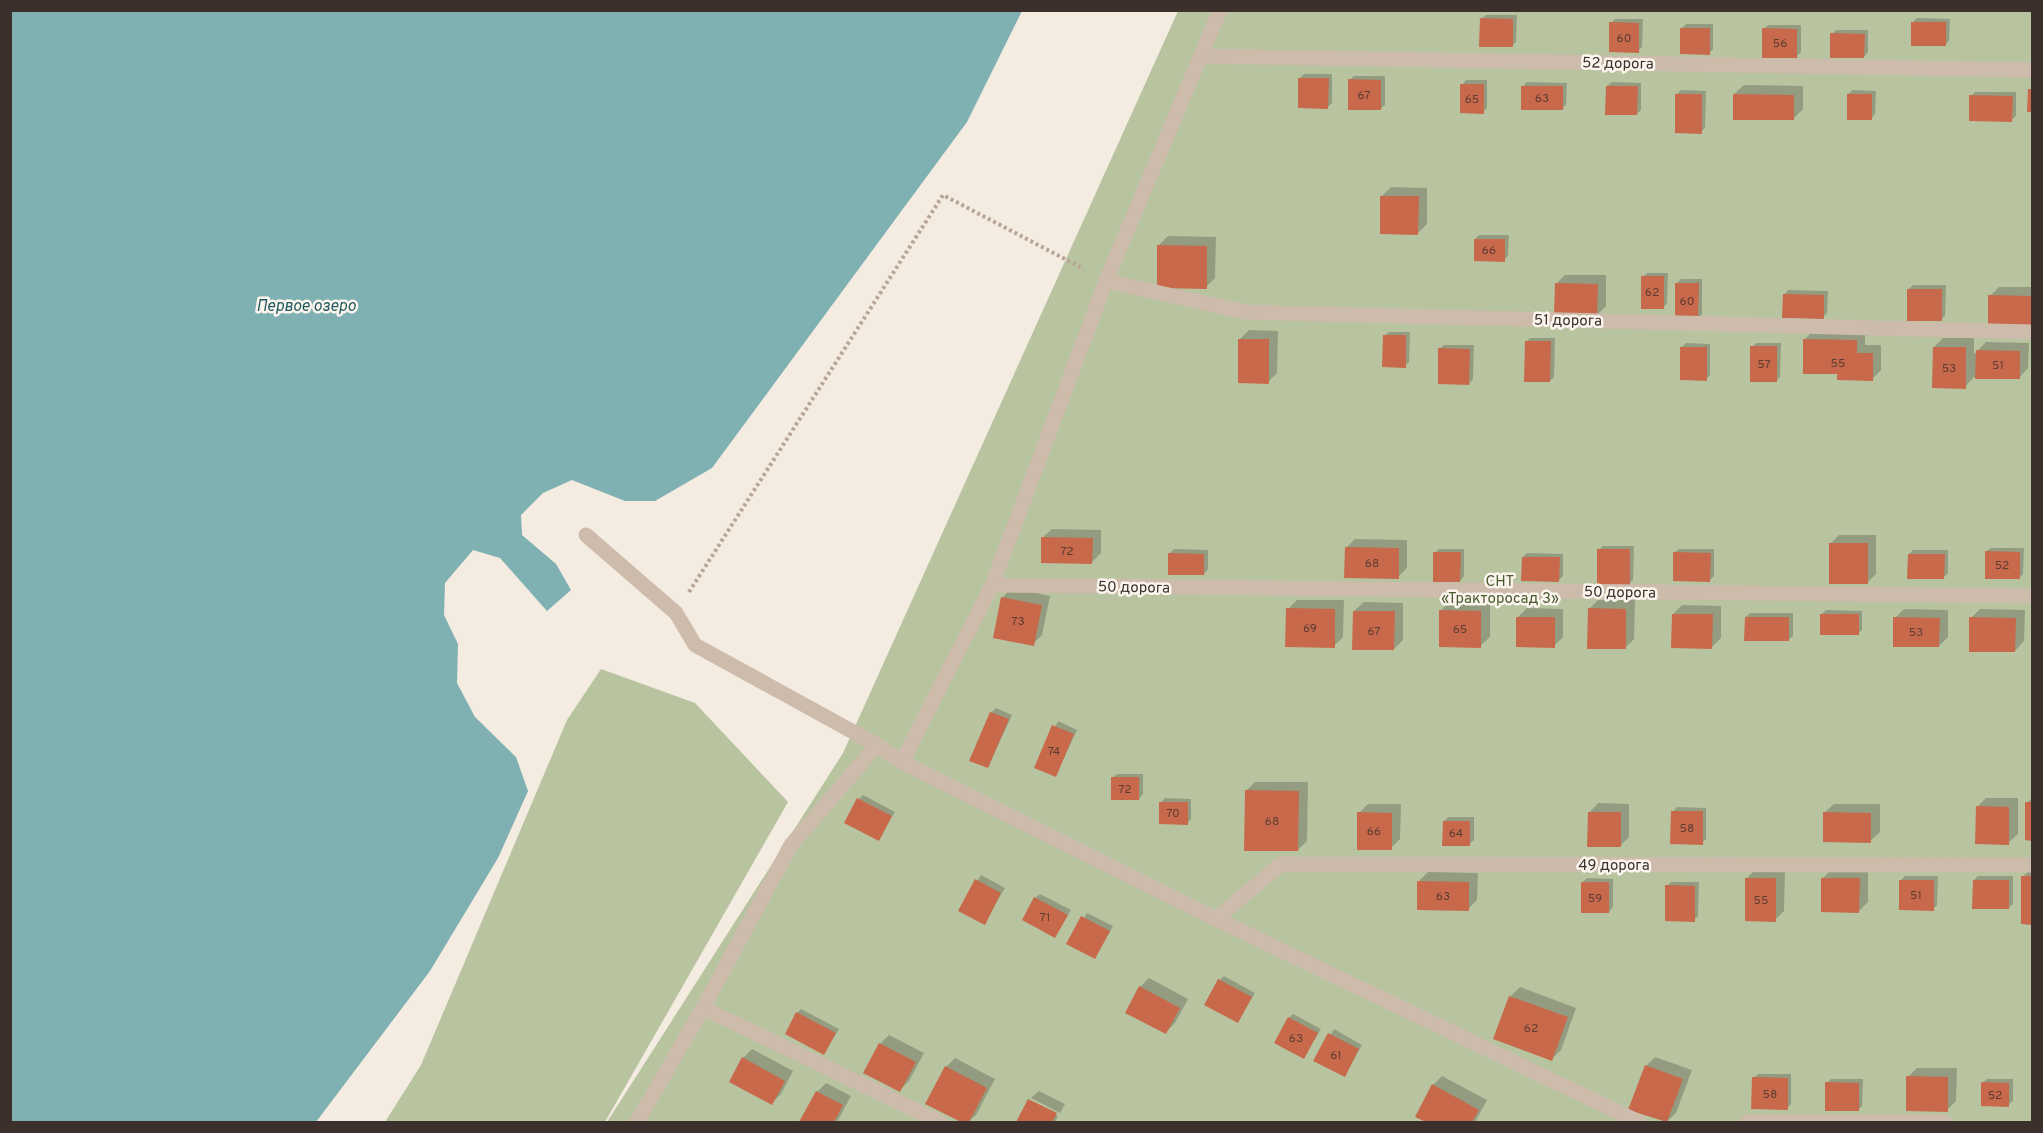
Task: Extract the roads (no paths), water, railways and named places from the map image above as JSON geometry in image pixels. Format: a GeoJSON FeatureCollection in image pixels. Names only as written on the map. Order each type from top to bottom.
{"type":"FeatureCollection","features":[{"type":"Feature","properties":{"kind":"street"},"geometry":{"type":"LineString","coordinates":[[902,762],[992,585],[1106,281],[1203,56],[1220,10]]}},
{"type":"Feature","properties":{"kind":"street","name":"52 дорога"},"geometry":{"type":"LineString","coordinates":[[1203,56],[2032,70]]}},
{"type":"Feature","properties":{"kind":"street","name":"51 дорога"},"geometry":{"type":"LineString","coordinates":[[1106,281],[1245,312],[2032,332]]}},
{"type":"Feature","properties":{"kind":"street"},"geometry":{"type":"LineString","coordinates":[[586,535],[676,613],[695,645],[877,745],[902,762],[1216,919],[1639,1122]]}},
{"type":"Feature","properties":{"kind":"street","name":"50 дорога"},"geometry":{"type":"LineString","coordinates":[[992,585],[2032,596]]}},
{"type":"Feature","properties":{"kind":"street"},"geometry":{"type":"LineString","coordinates":[[637,1122],[703,1008],[790,845],[877,745]]}},
{"type":"Feature","properties":{"kind":"street","name":"49 дорога"},"geometry":{"type":"LineString","coordinates":[[1216,919],[1281,864],[2032,865]]}},
{"type":"Feature","properties":{"kind":"street"},"geometry":{"type":"LineString","coordinates":[[703,1008],[940,1122]]}},
{"type":"Feature","properties":{"kind":"street"},"geometry":{"type":"LineString","coordinates":[[1748,1122],[1944,1122]]}},
{"type":"Feature","properties":{"kind":"water","name":"Первое озеро"},"geometry":{"type":"Polygon","coordinates":[[[10,11],[1022,11],[967,122],[712,468],[655,501],[625,501],[572,480],[543,493],[521,515],[522,535],[556,564],[571,590],[547,611],[500,558],[473,550],[445,583],[444,615],[458,644],[457,683],[475,717],[516,757],[528,791],[498,858],[430,971],[316,1122],[11,1122],[10,11]]]}},
{"type":"Feature","properties":{"kind":"park label","name":"СНТ «Тракторосад 3»"},"geometry":{"type":"Point","coordinates":[1500,590]}}]}
